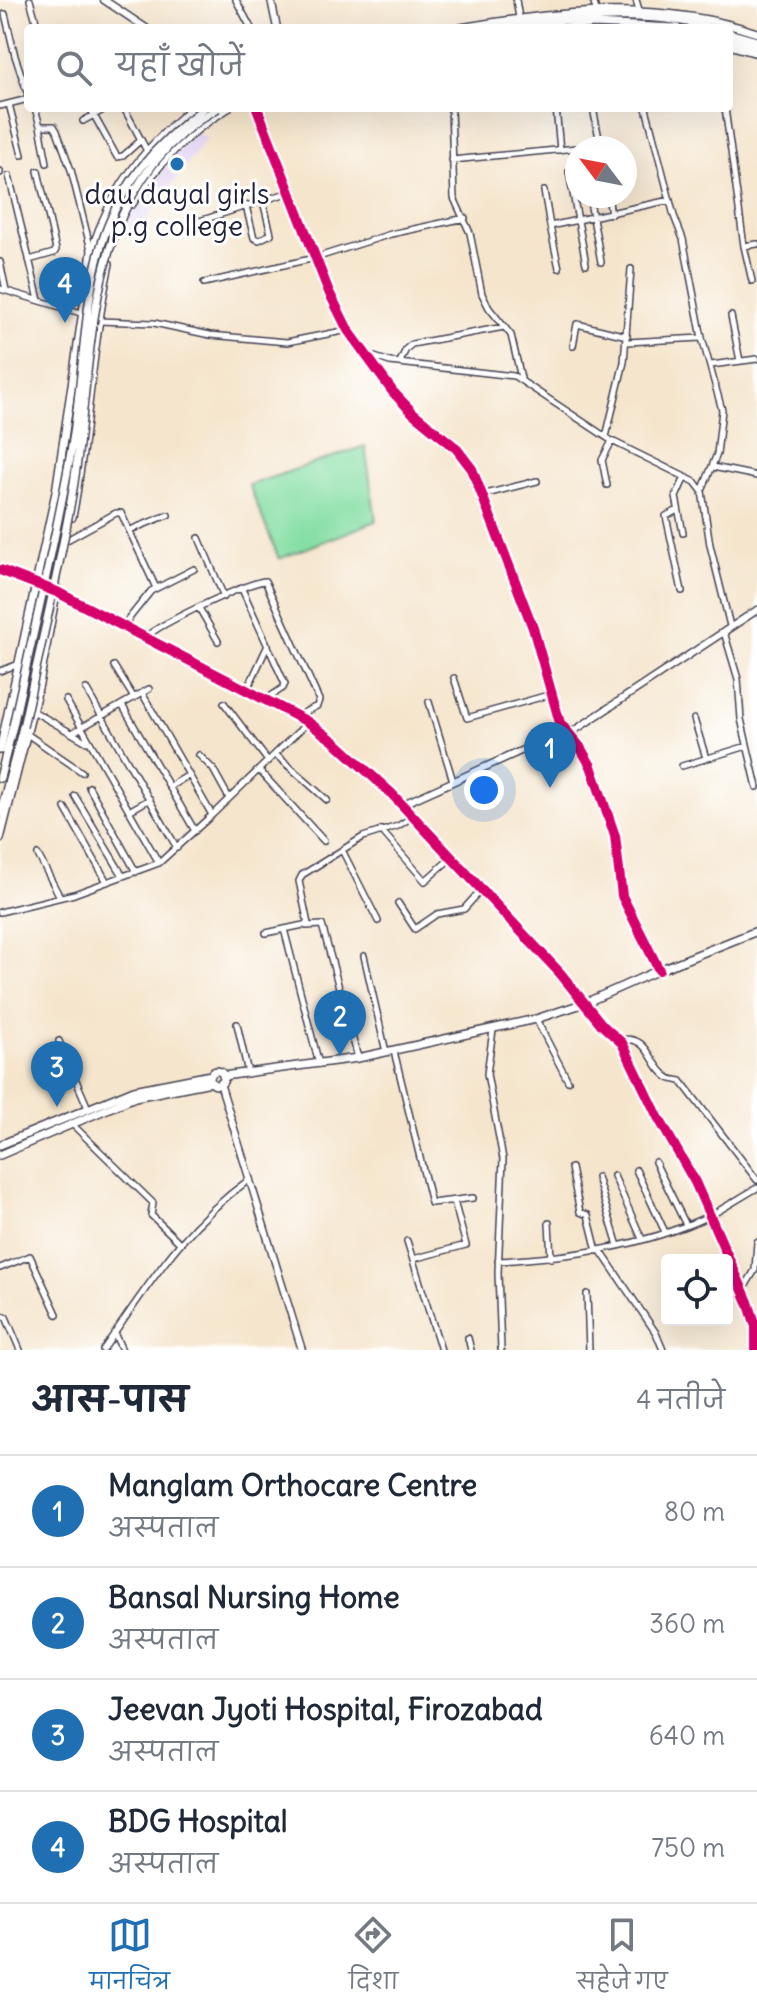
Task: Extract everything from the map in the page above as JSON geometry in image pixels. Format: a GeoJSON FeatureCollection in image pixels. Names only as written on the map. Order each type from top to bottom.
{"type":"FeatureCollection","features":[{"type":"Feature","properties":{"kind":"main road"},"geometry":{"type":"LineString","coordinates":[[484,24],[596,10],[639,10],[727,24]]}},
{"type":"Feature","properties":{"kind":"main road"},"geometry":{"type":"LineString","coordinates":[[534,24],[609,16],[658,17],[693,24]]}},
{"type":"Feature","properties":{"kind":"main road"},"geometry":{"type":"LineString","coordinates":[[733,26],[757,33]]}},
{"type":"Feature","properties":{"kind":"main road"},"geometry":{"type":"LineString","coordinates":[[733,34],[757,41]]}},
{"type":"Feature","properties":{"kind":"main road"},"geometry":{"type":"LineString","coordinates":[[733,41],[757,50]]}},
{"type":"Feature","properties":{"kind":"main road"},"geometry":{"type":"LineString","coordinates":[[733,46],[757,50]]}},
{"type":"Feature","properties":{"kind":"main road"},"geometry":{"type":"LineString","coordinates":[[0,750],[56,492],[92,251],[99,228],[122,182],[147,151],[188,112]]}},
{"type":"Feature","properties":{"kind":"main road"},"geometry":{"type":"LineString","coordinates":[[0,778],[72,442],[89,301],[102,238],[130,181],[156,148],[199,112]]}},
{"type":"Feature","properties":{"kind":"main road"},"geometry":{"type":"LineString","coordinates":[[0,839],[73,493],[105,257],[128,201],[152,164],[188,129],[212,112]]}},
{"type":"Feature","properties":{"kind":"main road"},"geometry":{"type":"LineString","coordinates":[[0,814],[33,711],[57,592],[85,435],[111,254],[120,227],[133,203],[172,149],[222,112]]}},
{"type":"Feature","properties":{"kind":"main road"},"geometry":{"type":"LineString","coordinates":[[0,1155],[135,1097],[248,1073],[358,1058],[536,1019],[585,1003],[757,931]]}},
{"type":"Feature","properties":{"kind":"main road"},"geometry":{"type":"LineString","coordinates":[[0,1145],[134,1090],[216,1079]]}},
{"type":"Feature","properties":{"kind":"main road"},"geometry":{"type":"LineString","coordinates":[[13,1139],[16,1148]]}},
{"type":"Feature","properties":{"kind":"street"},"geometry":{"type":"LineString","coordinates":[[30,0],[37,24]]}},
{"type":"Feature","properties":{"kind":"street"},"geometry":{"type":"LineString","coordinates":[[104,0],[140,24]]}},
{"type":"Feature","properties":{"kind":"street"},"geometry":{"type":"LineString","coordinates":[[236,0],[249,24]]}},
{"type":"Feature","properties":{"kind":"street"},"geometry":{"type":"LineString","coordinates":[[271,0],[276,24]]}},
{"type":"Feature","properties":{"kind":"street"},"geometry":{"type":"LineString","coordinates":[[516,0],[519,18]]}},
{"type":"Feature","properties":{"kind":"street"},"geometry":{"type":"LineString","coordinates":[[593,0],[596,10]]}},
{"type":"Feature","properties":{"kind":"street"},"geometry":{"type":"LineString","coordinates":[[636,0],[639,10]]}},
{"type":"Feature","properties":{"kind":"street"},"geometry":{"type":"LineString","coordinates":[[5,14],[24,84]]}},
{"type":"Feature","properties":{"kind":"street"},"geometry":{"type":"LineString","coordinates":[[0,106],[24,98]]}},
{"type":"Feature","properties":{"kind":"street"},"geometry":{"type":"LineString","coordinates":[[9,104],[22,155]]}},
{"type":"Feature","properties":{"kind":"street"},"geometry":{"type":"LineString","coordinates":[[36,112],[47,163]]}},
{"type":"Feature","properties":{"kind":"street"},"geometry":{"type":"LineString","coordinates":[[92,112],[117,157],[123,156],[141,140]]}},
{"type":"Feature","properties":{"kind":"street"},"geometry":{"type":"LineString","coordinates":[[83,121],[100,112]]}},
{"type":"Feature","properties":{"kind":"street"},"geometry":{"type":"LineString","coordinates":[[126,112],[147,151]]}},
{"type":"Feature","properties":{"kind":"street"},"geometry":{"type":"LineString","coordinates":[[259,112],[315,258],[348,330],[404,405],[463,455],[482,495],[526,606],[560,723],[591,766],[615,836],[622,896],[659,970]]}},
{"type":"Feature","properties":{"kind":"street"},"geometry":{"type":"LineString","coordinates":[[451,112],[454,198],[465,218],[482,294],[511,335],[521,379]]}},
{"type":"Feature","properties":{"kind":"street"},"geometry":{"type":"LineString","coordinates":[[556,112],[560,150]]}},
{"type":"Feature","properties":{"kind":"street"},"geometry":{"type":"LineString","coordinates":[[594,112],[599,136]]}},
{"type":"Feature","properties":{"kind":"street"},"geometry":{"type":"LineString","coordinates":[[647,112],[685,247],[702,338],[722,410],[722,429],[713,467],[702,491]]}},
{"type":"Feature","properties":{"kind":"street"},"geometry":{"type":"LineString","coordinates":[[726,112],[744,246],[752,281]]}},
{"type":"Feature","properties":{"kind":"street"},"geometry":{"type":"LineString","coordinates":[[40,126],[56,128],[71,170],[92,251]]}},
{"type":"Feature","properties":{"kind":"street"},"geometry":{"type":"LineString","coordinates":[[452,160],[565,149]]}},
{"type":"Feature","properties":{"kind":"street"},"geometry":{"type":"LineString","coordinates":[[29,260],[56,250],[38,171]]}},
{"type":"Feature","properties":{"kind":"street"},"geometry":{"type":"LineString","coordinates":[[9,176],[39,300]]}},
{"type":"Feature","properties":{"kind":"street"},"geometry":{"type":"LineString","coordinates":[[544,191],[559,268]]}},
{"type":"Feature","properties":{"kind":"street"},"geometry":{"type":"LineString","coordinates":[[187,225],[291,192]]}},
{"type":"Feature","properties":{"kind":"street"},"geometry":{"type":"LineString","coordinates":[[550,226],[670,200]]}},
{"type":"Feature","properties":{"kind":"street"},"geometry":{"type":"LineString","coordinates":[[246,206],[254,238],[259,240],[271,234],[263,201]]}},
{"type":"Feature","properties":{"kind":"street"},"geometry":{"type":"LineString","coordinates":[[575,208],[586,264]]}},
{"type":"Feature","properties":{"kind":"street"},"geometry":{"type":"LineString","coordinates":[[591,208],[601,262]]}},
{"type":"Feature","properties":{"kind":"street"},"geometry":{"type":"LineString","coordinates":[[610,208],[611,214]]}},
{"type":"Feature","properties":{"kind":"street"},"geometry":{"type":"LineString","coordinates":[[204,283],[315,258],[391,234],[465,218]]}},
{"type":"Feature","properties":{"kind":"street"},"geometry":{"type":"LineString","coordinates":[[744,246],[757,244]]}},
{"type":"Feature","properties":{"kind":"street"},"geometry":{"type":"LineString","coordinates":[[0,262],[3,290],[81,313]]}},
{"type":"Feature","properties":{"kind":"street"},"geometry":{"type":"LineString","coordinates":[[606,437],[618,393],[627,339],[631,269]]}},
{"type":"Feature","properties":{"kind":"street"},"geometry":{"type":"LineString","coordinates":[[731,316],[740,361]]}},
{"type":"Feature","properties":{"kind":"street"},"geometry":{"type":"LineString","coordinates":[[99,321],[154,323],[210,335],[287,342],[348,330]]}},
{"type":"Feature","properties":{"kind":"street"},"geometry":{"type":"LineString","coordinates":[[573,346],[577,324],[627,339],[702,338]]}},
{"type":"Feature","properties":{"kind":"street"},"geometry":{"type":"LineString","coordinates":[[400,362],[412,344],[505,327]]}},
{"type":"Feature","properties":{"kind":"street"},"geometry":{"type":"LineString","coordinates":[[365,354],[381,360],[521,379],[612,441],[695,482],[702,491],[738,679],[741,719],[757,787]]}},
{"type":"Feature","properties":{"kind":"street"},"geometry":{"type":"LineString","coordinates":[[711,365],[757,359]]}},
{"type":"Feature","properties":{"kind":"street"},"geometry":{"type":"LineString","coordinates":[[607,485],[602,460],[612,441]]}},
{"type":"Feature","properties":{"kind":"street"},"geometry":{"type":"LineString","coordinates":[[713,467],[757,476]]}},
{"type":"Feature","properties":{"kind":"street"},"geometry":{"type":"LineString","coordinates":[[683,533],[676,493],[685,477]]}},
{"type":"Feature","properties":{"kind":"street"},"geometry":{"type":"LineString","coordinates":[[482,495],[537,481]]}},
{"type":"Feature","properties":{"kind":"street"},"geometry":{"type":"LineString","coordinates":[[678,510],[666,516],[682,591]]}},
{"type":"Feature","properties":{"kind":"street"},"geometry":{"type":"LineString","coordinates":[[67,540],[119,512],[124,515],[156,588]]}},
{"type":"Feature","properties":{"kind":"street"},"geometry":{"type":"LineString","coordinates":[[130,530],[168,515]]}},
{"type":"Feature","properties":{"kind":"street"},"geometry":{"type":"LineString","coordinates":[[199,538],[224,597]]}},
{"type":"Feature","properties":{"kind":"street"},"geometry":{"type":"LineString","coordinates":[[123,626],[156,588],[194,569]]}},
{"type":"Feature","properties":{"kind":"street"},"geometry":{"type":"LineString","coordinates":[[0,570],[57,592],[308,722],[335,742],[401,805],[619,1040],[710,1215],[754,1318],[756,1350]]}},
{"type":"Feature","properties":{"kind":"street"},"geometry":{"type":"LineString","coordinates":[[146,637],[199,608],[261,580],[266,582],[319,700],[317,706],[296,716]]}},
{"type":"Feature","properties":{"kind":"street"},"geometry":{"type":"LineString","coordinates":[[242,589],[285,684],[265,700]]}},
{"type":"Feature","properties":{"kind":"street"},"geometry":{"type":"LineString","coordinates":[[199,608],[218,641]]}},
{"type":"Feature","properties":{"kind":"street"},"geometry":{"type":"LineString","coordinates":[[401,805],[567,732],[757,610]]}},
{"type":"Feature","properties":{"kind":"street"},"geometry":{"type":"LineString","coordinates":[[247,690],[268,645]]}},
{"type":"Feature","properties":{"kind":"street"},"geometry":{"type":"LineString","coordinates":[[0,671],[20,664]]}},
{"type":"Feature","properties":{"kind":"street"},"geometry":{"type":"LineString","coordinates":[[114,666],[134,698]]}},
{"type":"Feature","properties":{"kind":"street"},"geometry":{"type":"LineString","coordinates":[[454,678],[467,718],[552,694]]}},
{"type":"Feature","properties":{"kind":"street"},"geometry":{"type":"LineString","coordinates":[[86,689],[177,848]]}},
{"type":"Feature","properties":{"kind":"street"},"geometry":{"type":"LineString","coordinates":[[72,733],[149,689]]}},
{"type":"Feature","properties":{"kind":"street"},"geometry":{"type":"LineString","coordinates":[[142,693],[212,815]]}},
{"type":"Feature","properties":{"kind":"street"},"geometry":{"type":"LineString","coordinates":[[66,700],[159,863]]}},
{"type":"Feature","properties":{"kind":"street"},"geometry":{"type":"LineString","coordinates":[[429,702],[453,781]]}},
{"type":"Feature","properties":{"kind":"street"},"geometry":{"type":"LineString","coordinates":[[224,703],[268,761]]}},
{"type":"Feature","properties":{"kind":"street"},"geometry":{"type":"LineString","coordinates":[[122,705],[195,831]]}},
{"type":"Feature","properties":{"kind":"street"},"geometry":{"type":"LineString","coordinates":[[33,711],[90,743]]}},
{"type":"Feature","properties":{"kind":"street"},"geometry":{"type":"LineString","coordinates":[[694,719],[706,758]]}},
{"type":"Feature","properties":{"kind":"street"},"geometry":{"type":"LineString","coordinates":[[0,912],[60,897],[159,863],[308,722]]}},
{"type":"Feature","properties":{"kind":"street"},"geometry":{"type":"LineString","coordinates":[[25,731],[82,772]]}},
{"type":"Feature","properties":{"kind":"street"},"geometry":{"type":"LineString","coordinates":[[682,766],[747,746]]}},
{"type":"Feature","properties":{"kind":"street"},"geometry":{"type":"LineString","coordinates":[[275,754],[327,800]]}},
{"type":"Feature","properties":{"kind":"street"},"geometry":{"type":"LineString","coordinates":[[199,755],[213,769],[229,798]]}},
{"type":"Feature","properties":{"kind":"street"},"geometry":{"type":"LineString","coordinates":[[259,770],[324,841]]}},
{"type":"Feature","properties":{"kind":"street"},"geometry":{"type":"LineString","coordinates":[[169,787],[189,775]]}},
{"type":"Feature","properties":{"kind":"street"},"geometry":{"type":"LineString","coordinates":[[89,787],[136,872]]}},
{"type":"Feature","properties":{"kind":"street"},"geometry":{"type":"LineString","coordinates":[[75,796],[123,876]]}},
{"type":"Feature","properties":{"kind":"street"},"geometry":{"type":"LineString","coordinates":[[129,811],[150,799]]}},
{"type":"Feature","properties":{"kind":"street"},"geometry":{"type":"LineString","coordinates":[[65,808],[107,882]]}},
{"type":"Feature","properties":{"kind":"street"},"geometry":{"type":"LineString","coordinates":[[306,926],[308,922],[299,878],[363,837],[398,826],[412,817]]}},
{"type":"Feature","properties":{"kind":"street"},"geometry":{"type":"LineString","coordinates":[[381,830],[425,881],[450,859]]}},
{"type":"Feature","properties":{"kind":"street"},"geometry":{"type":"LineString","coordinates":[[342,850],[378,921]]}},
{"type":"Feature","properties":{"kind":"street"},"geometry":{"type":"LineString","coordinates":[[38,855],[60,897]]}},
{"type":"Feature","properties":{"kind":"street"},"geometry":{"type":"LineString","coordinates":[[398,903],[415,929],[437,914],[464,909],[481,890]]}},
{"type":"Feature","properties":{"kind":"street"},"geometry":{"type":"LineString","coordinates":[[266,933],[322,925],[358,1058]]}},
{"type":"Feature","properties":{"kind":"street"},"geometry":{"type":"LineString","coordinates":[[284,929],[319,1064]]}},
{"type":"Feature","properties":{"kind":"street"},"geometry":{"type":"LineString","coordinates":[[364,956],[431,1203],[473,1198]]}},
{"type":"Feature","properties":{"kind":"street"},"geometry":{"type":"LineString","coordinates":[[536,1019],[568,1081]]}},
{"type":"Feature","properties":{"kind":"street"},"geometry":{"type":"LineString","coordinates":[[237,1024],[248,1073]]}},
{"type":"Feature","properties":{"kind":"street"},"geometry":{"type":"LineString","coordinates":[[493,1030],[487,1081],[503,1159],[498,1261],[501,1350]]}},
{"type":"Feature","properties":{"kind":"street"},"geometry":{"type":"LineString","coordinates":[[619,1040],[639,1042],[669,1079],[681,1081],[757,1180]]}},
{"type":"Feature","properties":{"kind":"street"},"geometry":{"type":"LineString","coordinates":[[59,1041],[88,1108]]}},
{"type":"Feature","properties":{"kind":"street"},"geometry":{"type":"LineString","coordinates":[[216,1079],[302,1350]]}},
{"type":"Feature","properties":{"kind":"street"},"geometry":{"type":"LineString","coordinates":[[72,1124],[153,1203],[151,1215],[179,1242]]}},
{"type":"Feature","properties":{"kind":"street"},"geometry":{"type":"LineString","coordinates":[[655,1162],[686,1225]]}},
{"type":"Feature","properties":{"kind":"street"},"geometry":{"type":"LineString","coordinates":[[571,1168],[580,1212],[588,1215],[598,1251],[656,1333],[663,1350]]}},
{"type":"Feature","properties":{"kind":"street"},"geometry":{"type":"LineString","coordinates":[[636,1170],[665,1232]]}},
{"type":"Feature","properties":{"kind":"street"},"geometry":{"type":"LineString","coordinates":[[614,1176],[642,1239]]}},
{"type":"Feature","properties":{"kind":"street"},"geometry":{"type":"LineString","coordinates":[[597,1177],[618,1246]]}},
{"type":"Feature","properties":{"kind":"street"},"geometry":{"type":"LineString","coordinates":[[103,1350],[179,1242],[214,1205],[250,1179]]}},
{"type":"Feature","properties":{"kind":"street"},"geometry":{"type":"LineString","coordinates":[[498,1261],[551,1258],[618,1246],[710,1215],[757,1188]]}},
{"type":"Feature","properties":{"kind":"street"},"geometry":{"type":"LineString","coordinates":[[413,1259],[466,1245],[454,1201]]}},
{"type":"Feature","properties":{"kind":"street"},"geometry":{"type":"LineString","coordinates":[[549,1223],[551,1258]]}},
{"type":"Feature","properties":{"kind":"street"},"geometry":{"type":"LineString","coordinates":[[407,1241],[441,1350]]}},
{"type":"Feature","properties":{"kind":"street"},"geometry":{"type":"LineString","coordinates":[[733,1295],[743,1291],[755,1270],[757,1242]]}},
{"type":"Feature","properties":{"kind":"street"},"geometry":{"type":"LineString","coordinates":[[0,1268],[30,1256],[57,1314]]}},
{"type":"Feature","properties":{"kind":"street"},"geometry":{"type":"LineString","coordinates":[[587,1294],[589,1350]]}},
{"type":"Feature","properties":{"kind":"street"},"geometry":{"type":"LineString","coordinates":[[0,1315],[6,1317],[20,1350]]}},
{"type":"Feature","properties":{"kind":"street"},"geometry":{"type":"LineString","coordinates":[[114,1333],[122,1350]]}},
{"type":"Feature","properties":{"kind":"street"},"geometry":{"type":"LineString","coordinates":[[468,1338],[471,1350]]}},
{"type":"Feature","properties":{"kind":"shaded area","name":"dau dayal girls p.g college"},"geometry":{"type":"Polygon","coordinates":[[[193,132],[207,137],[145,221],[131,235],[126,218],[193,132]]]}},
{"type":"Feature","properties":{"kind":"green space"},"geometry":{"type":"Polygon","coordinates":[[[365,446],[376,521],[279,559],[249,485],[365,446]]]}},
{"type":"Feature","properties":{"kind":"cycle path"},"geometry":{"type":"LineString","coordinates":[[259,112],[329,292],[348,330],[393,392],[413,413],[456,448],[472,469],[533,628],[560,723],[591,766],[615,836],[622,896],[659,970]]}},
{"type":"Feature","properties":{"kind":"cycle path"},"geometry":{"type":"LineString","coordinates":[[0,570],[57,592],[308,722],[391,793],[560,973],[602,1025],[622,1043],[658,1117],[695,1182],[748,1302],[756,1326],[756,1350]]}},
{"type":"Feature","properties":{"kind":"place","name":"dau dayal girls p.g college"},"geometry":{"type":"Point","coordinates":[177,164]}},
{"type":"Feature","properties":{"kind":"place","name":"BDG Hospital"},"geometry":{"type":"Point","coordinates":[65,323]}},
{"type":"Feature","properties":{"kind":"place","name":"Manglam Orthocare Centre"},"geometry":{"type":"Point","coordinates":[550,788]}},
{"type":"Feature","properties":{"kind":"place","name":"Bansal Nursing Home"},"geometry":{"type":"Point","coordinates":[340,1056]}},
{"type":"Feature","properties":{"kind":"place","name":"Jeevan Jyoti Hospital, Firozabad"},"geometry":{"type":"Point","coordinates":[57,1107]}}]}
